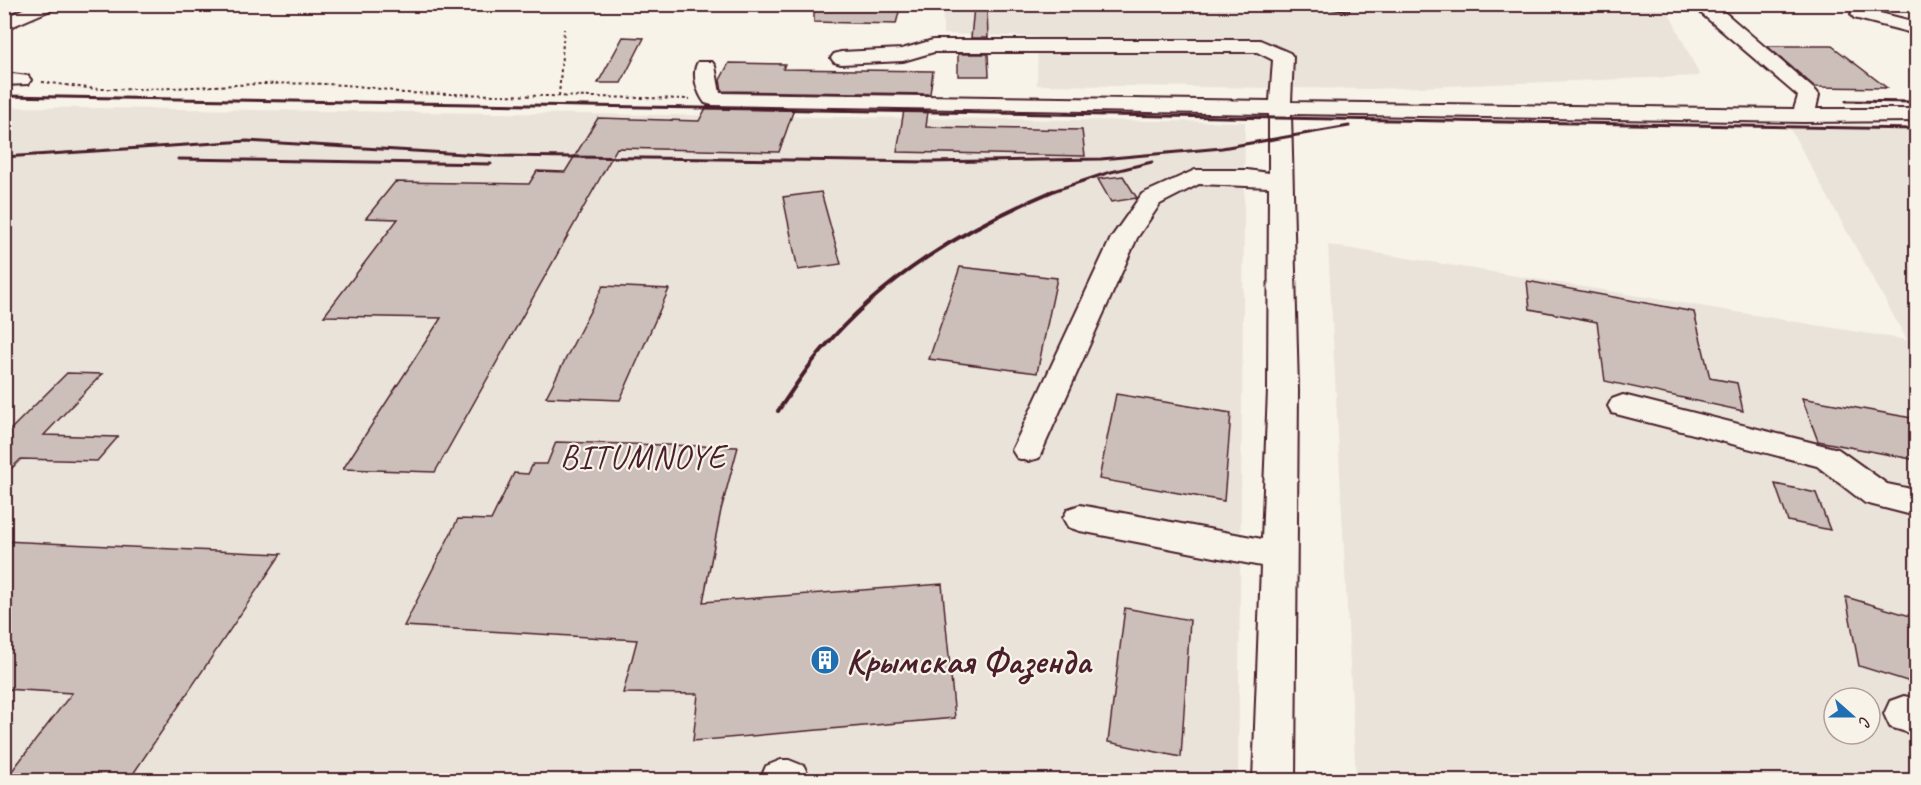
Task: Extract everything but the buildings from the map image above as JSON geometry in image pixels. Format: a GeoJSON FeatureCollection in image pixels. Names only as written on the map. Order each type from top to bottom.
{"type":"FeatureCollection","features":[{"type":"Feature","properties":{"kind":"street"},"geometry":{"type":"LineString","coordinates":[[4,25],[49,4]]}},
{"type":"Feature","properties":{"kind":"street"},"geometry":{"type":"LineString","coordinates":[[1706,4],[1708,10],[1809,95],[1803,116]]}},
{"type":"Feature","properties":{"kind":"street"},"geometry":{"type":"LineString","coordinates":[[1860,14],[1917,28]]}},
{"type":"Feature","properties":{"kind":"street"},"geometry":{"type":"LineString","coordinates":[[841,58],[903,55],[933,46],[1260,46],[1283,57],[1280,110],[1283,390],[1274,780]]}},
{"type":"Feature","properties":{"kind":"street"},"geometry":{"type":"LineString","coordinates":[[705,66],[707,88],[712,99],[1280,110],[1803,116],[1917,115]]}},
{"type":"Feature","properties":{"kind":"street"},"geometry":{"type":"LineString","coordinates":[[1028,450],[1124,238],[1151,199],[1195,177],[1247,177],[1281,181]]}},
{"type":"Feature","properties":{"kind":"street"},"geometry":{"type":"LineString","coordinates":[[1623,406],[1827,457],[1877,494],[1917,503]]}},
{"type":"Feature","properties":{"kind":"street"},"geometry":{"type":"LineString","coordinates":[[1080,519],[1279,556]]}},
{"type":"Feature","properties":{"kind":"street"},"geometry":{"type":"LineString","coordinates":[[781,780],[789,780]]}},
{"type":"Feature","properties":{"kind":"path"},"geometry":{"type":"LineString","coordinates":[[559,96],[564,29]]}},
{"type":"Feature","properties":{"kind":"path"},"geometry":{"type":"LineString","coordinates":[[13,80],[105,88],[202,85],[366,85],[403,93],[712,99]]}},
{"type":"Feature","properties":{"kind":"shaded area"},"geometry":{"type":"Polygon","coordinates":[[[943,4],[1665,5],[1700,76],[1372,89],[1037,85],[1038,37],[943,34],[943,4]]]}},
{"type":"Feature","properties":{"kind":"shaded area"},"geometry":{"type":"Polygon","coordinates":[[[5,107],[1245,122],[1238,780],[5,780],[5,107]]]}},
{"type":"Feature","properties":{"kind":"shaded area"},"geometry":{"type":"Polygon","coordinates":[[[1788,125],[1916,129],[1916,780],[1356,780],[1328,245],[1907,340],[1788,125]]]}},
{"type":"Feature","properties":{"kind":"railway"},"geometry":{"type":"LineString","coordinates":[[1301,4],[1349,11]]}},
{"type":"Feature","properties":{"kind":"railway"},"geometry":{"type":"LineString","coordinates":[[4,96],[1916,129]]}},
{"type":"Feature","properties":{"kind":"railway"},"geometry":{"type":"LineString","coordinates":[[1846,101],[1916,102]]}},
{"type":"Feature","properties":{"kind":"railway"},"geometry":{"type":"LineString","coordinates":[[4,157],[247,141],[497,156],[929,162],[1101,159],[1222,148],[1349,126]]}},
{"type":"Feature","properties":{"kind":"railway"},"geometry":{"type":"LineString","coordinates":[[178,159],[491,164]]}},
{"type":"Feature","properties":{"kind":"railway"},"geometry":{"type":"LineString","coordinates":[[1053,191],[1107,173],[1152,162]]}},
{"type":"Feature","properties":{"kind":"railway"},"geometry":{"type":"LineString","coordinates":[[778,411],[804,373],[845,324],[898,278],[957,238],[1020,205],[1053,191]]}},
{"type":"Feature","properties":{"kind":"place","name":"Крымская Фазенда"},"geometry":{"type":"Point","coordinates":[825,660]}},
{"type":"Feature","properties":{"kind":"district","name":"BITUMNOYE"},"geometry":{"type":"Point","coordinates":[643,456]}}]}
